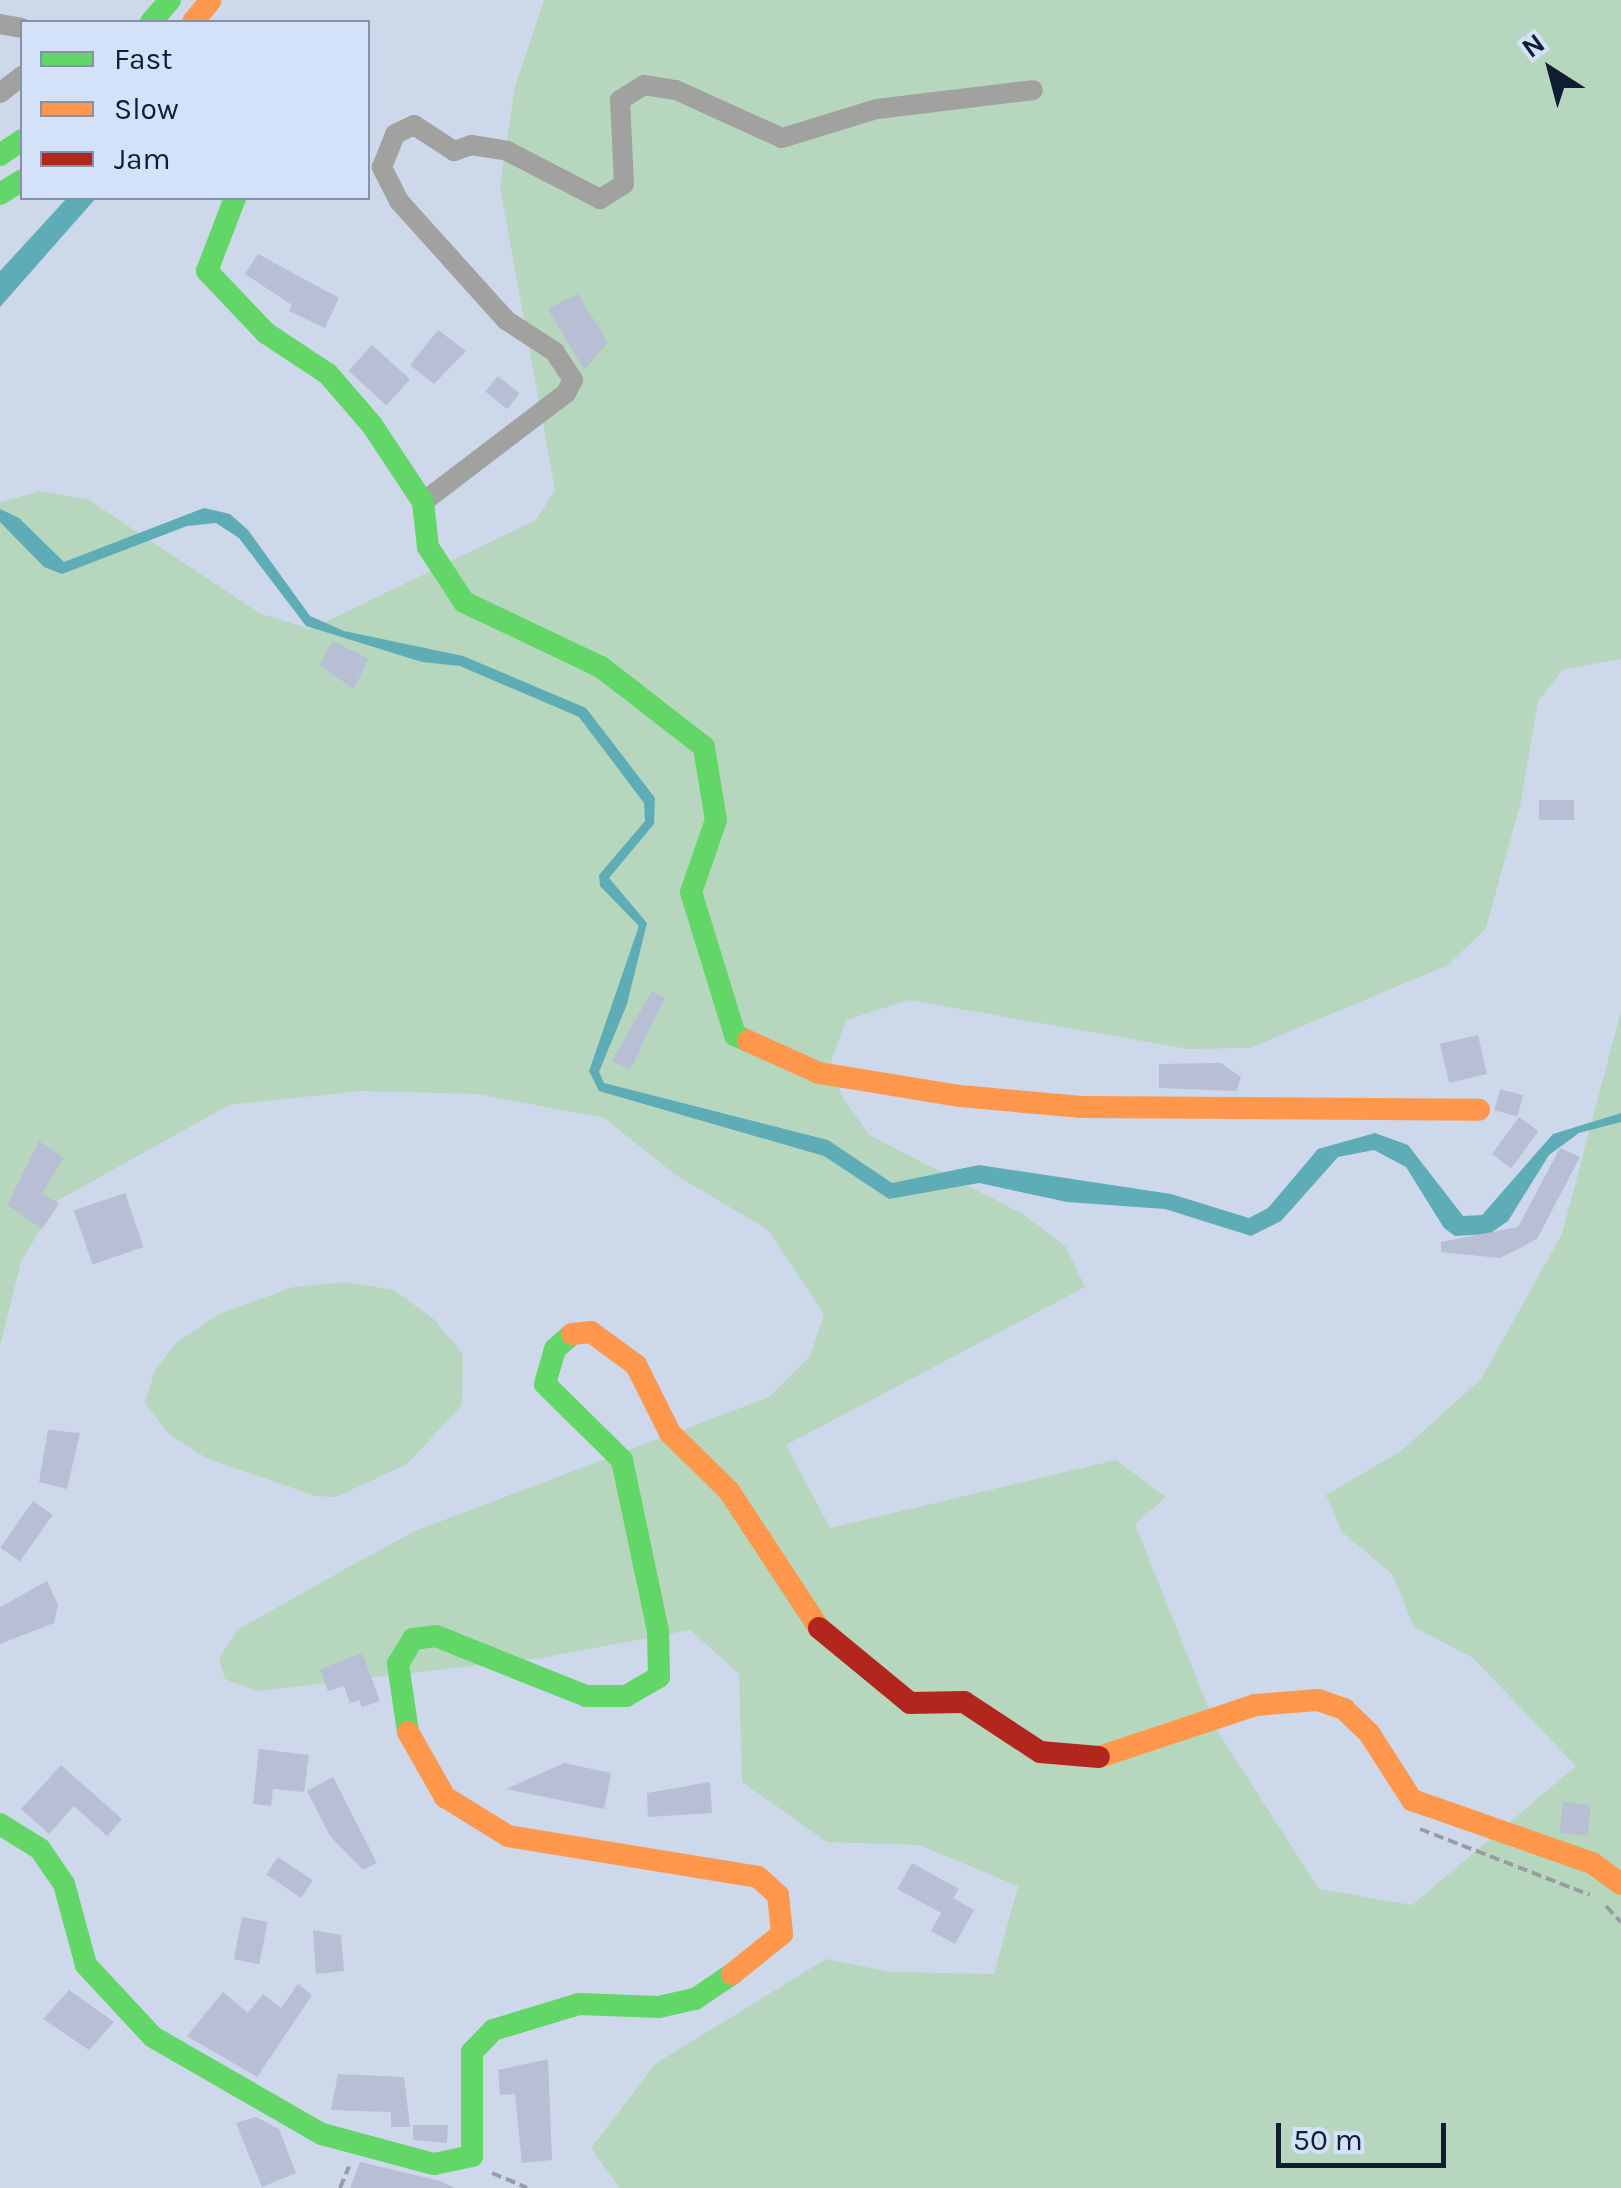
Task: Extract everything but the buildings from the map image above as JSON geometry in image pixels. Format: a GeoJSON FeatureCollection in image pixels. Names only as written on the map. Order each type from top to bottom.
{"type":"FeatureCollection","features":[{"type":"Feature","properties":{"kind":"main road"},"geometry":{"type":"LineString","coordinates":[[153,20],[170,0]]}},
{"type":"Feature","properties":{"kind":"main road"},"geometry":{"type":"LineString","coordinates":[[195,20],[211,0]]}},
{"type":"Feature","properties":{"kind":"main road"},"geometry":{"type":"LineString","coordinates":[[233,200],[207,271],[266,333],[328,374],[423,502],[428,547],[464,602],[602,667],[704,748],[716,820],[691,892],[736,1035],[820,1072],[960,1096],[1082,1108],[1479,1110]]}},
{"type":"Feature","properties":{"kind":"main road"},"geometry":{"type":"LineString","coordinates":[[0,1824],[40,1849],[64,1884],[86,1966],[153,2037],[322,2134],[434,2164],[464,2162],[472,2156],[472,2052],[493,2030],[530,2012],[579,2004],[660,2007],[694,1999],[756,1958],[782,1934],[785,1917],[778,1895],[758,1877],[508,1836],[445,1798],[412,1748],[396,1689],[398,1664],[413,1639],[450,1641],[586,1696],[626,1696],[659,1677],[658,1630],[622,1460],[545,1384],[555,1349],[570,1334],[613,1342],[636,1365],[670,1433],[729,1491],[804,1610],[842,1654],[910,1703],[964,1702],[1040,1752],[1087,1760],[1255,1704],[1318,1700],[1344,1708],[1370,1732],[1412,1800],[1592,1864],[1621,1884]]}},
{"type":"Feature","properties":{"kind":"street"},"geometry":{"type":"LineString","coordinates":[[0,93],[20,78]]}},
{"type":"Feature","properties":{"kind":"street"},"geometry":{"type":"LineString","coordinates":[[423,502],[573,380],[556,352],[506,320],[406,211],[382,167],[395,134],[414,125],[454,151],[471,145],[506,151],[561,186],[600,199],[624,184],[620,100],[644,85],[676,90],[782,138],[877,109],[1033,90]]}},
{"type":"Feature","properties":{"kind":"path"},"geometry":{"type":"LineString","coordinates":[[1412,1800],[1422,1836],[1598,1898],[1621,1922]]}},
{"type":"Feature","properties":{"kind":"path"},"geometry":{"type":"LineString","coordinates":[[464,2162],[526,2188]]}},
{"type":"Feature","properties":{"kind":"shaded area"},"geometry":{"type":"Polygon","coordinates":[[[544,0],[1621,0],[1621,659],[1564,669],[1538,701],[1521,801],[1486,928],[1448,965],[1250,1048],[1188,1049],[909,1000],[846,1020],[831,1061],[842,1096],[869,1135],[1023,1214],[1066,1247],[1085,1287],[786,1445],[830,1528],[1116,1460],[1166,1497],[1135,1524],[1218,1732],[1319,1889],[1412,1905],[1576,1766],[1473,1658],[1414,1627],[1392,1574],[1342,1532],[1326,1495],[1401,1451],[1481,1379],[1562,1234],[1621,1011],[1621,2188],[620,2188],[591,2148],[655,2064],[826,1959],[891,1972],[994,1974],[1018,1886],[919,1845],[827,1842],[742,1782],[739,1674],[690,1630],[541,1658],[257,1691],[225,1679],[219,1659],[237,1630],[347,1568],[415,1531],[769,1397],[810,1356],[824,1314],[767,1229],[677,1176],[604,1118],[477,1094],[360,1091],[229,1105],[57,1201],[21,1262],[0,1346],[0,502],[42,491],[89,500],[261,614],[311,629],[536,520],[555,490],[500,187],[515,86],[544,0]]]}},
{"type":"Feature","properties":{"kind":"shaded area"},"geometry":{"type":"Polygon","coordinates":[[[65,200],[94,200],[0,307],[0,271],[65,200]]]}},
{"type":"Feature","properties":{"kind":"shaded area"},"geometry":{"type":"Polygon","coordinates":[[[204,508],[230,514],[248,530],[310,616],[344,631],[463,656],[586,708],[655,798],[654,824],[609,878],[647,923],[627,1004],[599,1072],[604,1083],[828,1140],[892,1183],[979,1165],[1171,1194],[1249,1218],[1268,1208],[1318,1149],[1375,1133],[1408,1145],[1463,1216],[1482,1215],[1553,1134],[1621,1113],[1621,1122],[1579,1133],[1549,1155],[1508,1221],[1489,1234],[1455,1236],[1444,1228],[1406,1167],[1374,1150],[1338,1157],[1281,1221],[1251,1236],[1165,1209],[1067,1202],[979,1183],[889,1199],[824,1156],[599,1091],[589,1071],[639,926],[600,886],[599,875],[645,821],[644,803],[579,717],[460,666],[422,662],[306,626],[239,538],[216,523],[187,526],[62,574],[44,567],[0,522],[0,509],[19,518],[64,562],[204,508]]]}},
{"type":"Feature","properties":{"kind":"shaded area"},"geometry":{"type":"Polygon","coordinates":[[[346,1282],[394,1290],[435,1320],[463,1355],[462,1405],[407,1464],[336,1497],[316,1496],[208,1459],[167,1433],[145,1403],[155,1370],[177,1342],[221,1313],[294,1287],[346,1282]]]}},
{"type":"Feature","properties":{"kind":"traffic: fast"},"geometry":{"type":"LineString","coordinates":[[153,20],[170,0]]}},
{"type":"Feature","properties":{"kind":"traffic: fast"},"geometry":{"type":"LineString","coordinates":[[0,155],[20,141]]}},
{"type":"Feature","properties":{"kind":"traffic: fast"},"geometry":{"type":"LineString","coordinates":[[0,194],[20,181]]}},
{"type":"Feature","properties":{"kind":"traffic: fast"},"geometry":{"type":"LineString","coordinates":[[234,200],[207,271],[266,333],[328,374],[372,425],[423,502],[428,547],[464,602],[601,667],[704,747],[716,820],[691,892],[735,1035],[748,1041]]}},
{"type":"Feature","properties":{"kind":"traffic: fast"},"geometry":{"type":"LineString","coordinates":[[408,1732],[398,1664],[413,1639],[436,1636],[586,1696],[626,1696],[659,1677],[658,1631],[622,1460],[545,1384],[555,1349],[572,1334]]}},
{"type":"Feature","properties":{"kind":"traffic: fast"},"geometry":{"type":"LineString","coordinates":[[0,1824],[40,1849],[64,1884],[86,1965],[153,2037],[322,2134],[434,2164],[472,2156],[472,2052],[493,2030],[579,2004],[659,2007],[695,1999],[732,1974]]}},
{"type":"Feature","properties":{"kind":"traffic: slow"},"geometry":{"type":"LineString","coordinates":[[195,20],[211,0]]}},
{"type":"Feature","properties":{"kind":"traffic: slow"},"geometry":{"type":"LineString","coordinates":[[748,1041],[819,1073],[960,1096],[1082,1107],[1479,1110]]}},
{"type":"Feature","properties":{"kind":"traffic: slow"},"geometry":{"type":"LineString","coordinates":[[572,1334],[591,1332],[636,1365],[670,1433],[729,1491],[819,1628]]}},
{"type":"Feature","properties":{"kind":"traffic: slow"},"geometry":{"type":"LineString","coordinates":[[1099,1757],[1255,1705],[1318,1700],[1344,1709],[1369,1733],[1412,1800],[1592,1863],[1621,1884]]}},
{"type":"Feature","properties":{"kind":"traffic: slow"},"geometry":{"type":"LineString","coordinates":[[408,1732],[445,1797],[508,1836],[758,1877],[778,1895],[782,1934],[732,1974]]}},
{"type":"Feature","properties":{"kind":"traffic: jam"},"geometry":{"type":"LineString","coordinates":[[819,1628],[910,1703],[964,1702],[1040,1752],[1099,1757]]}}]}
